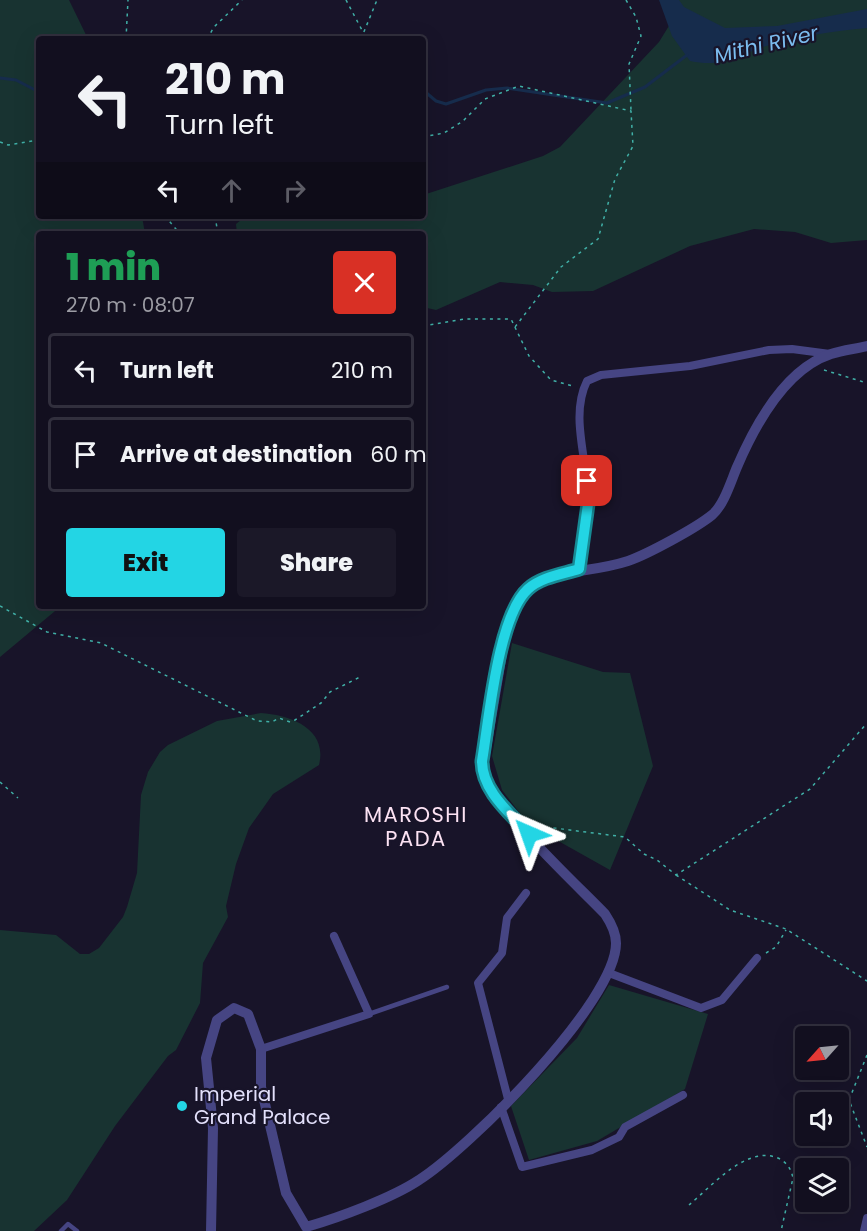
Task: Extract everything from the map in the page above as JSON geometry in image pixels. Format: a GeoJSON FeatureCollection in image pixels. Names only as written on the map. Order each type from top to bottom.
{"type":"FeatureCollection","features":[{"type":"Feature","properties":{"kind":"street"},"geometry":{"type":"LineString","coordinates":[[211,1231],[213,1128],[207,1058],[217,1020],[234,1008],[248,1014],[261,1049],[261,1087],[286,1193],[306,1229],[334,1219],[418,1181],[436,1168],[505,1103],[580,1021],[609,973],[616,944],[613,926],[605,914],[500,803],[485,781],[482,772],[507,624],[516,603],[529,588],[550,577],[579,569],[628,561],[713,514],[767,408],[790,382],[831,354],[867,346]]}},
{"type":"Feature","properties":{"kind":"street"},"geometry":{"type":"LineString","coordinates":[[579,569],[588,504],[581,454],[583,389],[587,381],[601,375],[690,366],[769,350],[792,349],[831,354]]}},
{"type":"Feature","properties":{"kind":"street"},"geometry":{"type":"LineString","coordinates":[[526,894],[507,918],[502,953],[478,983],[522,1167],[592,1150],[619,1137],[625,1127],[683,1095]]}},
{"type":"Feature","properties":{"kind":"street"},"geometry":{"type":"LineString","coordinates":[[261,1049],[369,1014],[334,936]]}},
{"type":"Feature","properties":{"kind":"street"},"geometry":{"type":"LineString","coordinates":[[609,973],[701,1008],[722,1000],[757,958]]}},
{"type":"Feature","properties":{"kind":"street"},"geometry":{"type":"LineString","coordinates":[[864,1231],[867,1218]]}},
{"type":"Feature","properties":{"kind":"lane"},"geometry":{"type":"LineString","coordinates":[[369,1014],[447,987]]}},
{"type":"Feature","properties":{"kind":"lane"},"geometry":{"type":"LineString","coordinates":[[61,1231],[68,1224],[77,1231]]}},
{"type":"Feature","properties":{"kind":"path"},"geometry":{"type":"LineString","coordinates":[[126,36],[128,0]]}},
{"type":"Feature","properties":{"kind":"path"},"geometry":{"type":"LineString","coordinates":[[209,36],[214,27],[242,0]]}},
{"type":"Feature","properties":{"kind":"path"},"geometry":{"type":"LineString","coordinates":[[346,0],[364,33]]}},
{"type":"Feature","properties":{"kind":"path"},"geometry":{"type":"LineString","coordinates":[[362,36],[377,0]]}},
{"type":"Feature","properties":{"kind":"path"},"geometry":{"type":"LineString","coordinates":[[515,327],[561,267],[598,239],[615,178],[633,146],[629,64],[641,36],[636,18],[626,0]]}},
{"type":"Feature","properties":{"kind":"path"},"geometry":{"type":"LineString","coordinates":[[426,136],[444,133],[463,121],[486,99],[519,86],[631,111]]}},
{"type":"Feature","properties":{"kind":"path"},"geometry":{"type":"LineString","coordinates":[[0,142],[8,145],[36,140]]}},
{"type":"Feature","properties":{"kind":"path"},"geometry":{"type":"LineString","coordinates":[[168,219],[178,231]]}},
{"type":"Feature","properties":{"kind":"path"},"geometry":{"type":"LineString","coordinates":[[426,326],[465,319],[511,319],[529,356],[551,380],[583,389]]}},
{"type":"Feature","properties":{"kind":"path"},"geometry":{"type":"LineString","coordinates":[[811,366],[867,383]]}},
{"type":"Feature","properties":{"kind":"path"},"geometry":{"type":"LineString","coordinates":[[0,606],[48,632],[101,643],[257,721],[272,722],[279,718],[290,722],[295,720],[321,703],[330,692],[360,677]]}},
{"type":"Feature","properties":{"kind":"path"},"geometry":{"type":"LineString","coordinates":[[676,875],[810,789],[867,723]]}},
{"type":"Feature","properties":{"kind":"path"},"geometry":{"type":"LineString","coordinates":[[0,782],[18,798]]}},
{"type":"Feature","properties":{"kind":"path"},"geometry":{"type":"LineString","coordinates":[[529,834],[554,828],[625,837],[644,854],[657,860],[730,910],[786,929],[867,981]]}},
{"type":"Feature","properties":{"kind":"path"},"geometry":{"type":"LineString","coordinates":[[757,958],[777,947],[786,929]]}},
{"type":"Feature","properties":{"kind":"path"},"geometry":{"type":"LineString","coordinates":[[867,1055],[849,1100],[867,1147]]}},
{"type":"Feature","properties":{"kind":"path"},"geometry":{"type":"LineString","coordinates":[[689,1205],[747,1159],[763,1154],[776,1157],[791,1169],[793,1178],[781,1231]]}},
{"type":"Feature","properties":{"kind":"green space"},"geometry":{"type":"Polygon","coordinates":[[[0,0],[69,0],[87,36],[36,36],[36,219],[142,219],[144,231],[36,231],[36,609],[57,609],[0,657],[0,0]]]}},
{"type":"Feature","properties":{"kind":"green space"},"geometry":{"type":"Polygon","coordinates":[[[676,0],[867,0],[867,240],[831,243],[795,232],[754,229],[690,246],[593,291],[552,292],[533,285],[500,282],[436,310],[426,308],[426,231],[237,231],[236,224],[242,219],[426,219],[426,194],[543,156],[560,147],[659,42],[675,16],[676,0]]]}},
{"type":"Feature","properties":{"kind":"green space"},"geometry":{"type":"Polygon","coordinates":[[[512,643],[603,672],[630,673],[653,766],[610,870],[528,824],[502,790],[492,756],[512,643]]]}},
{"type":"Feature","properties":{"kind":"green space"},"geometry":{"type":"Polygon","coordinates":[[[261,713],[295,721],[313,733],[318,742],[319,765],[273,794],[249,828],[236,864],[226,906],[228,917],[203,963],[200,1003],[176,1050],[168,1056],[115,1126],[67,1200],[34,1231],[0,1231],[0,930],[56,935],[80,954],[89,954],[99,948],[123,917],[127,907],[137,873],[141,795],[148,772],[160,752],[168,745],[217,721],[261,713]]]}},
{"type":"Feature","properties":{"kind":"green space"},"geometry":{"type":"Polygon","coordinates":[[[609,985],[708,1014],[685,1089],[597,1141],[529,1160],[511,1106],[577,1038],[609,985]]]}},
{"type":"Feature","properties":{"kind":"water","name":"Mithi River"},"geometry":{"type":"Polygon","coordinates":[[[659,0],[679,0],[684,7],[725,28],[777,26],[867,9],[867,28],[803,37],[766,46],[729,60],[701,63],[690,61],[672,36],[659,0]]]}},
{"type":"Feature","properties":{"kind":"waterway"},"geometry":{"type":"LineString","coordinates":[[426,93],[436,101],[446,104],[486,90],[507,88],[607,103],[645,87],[687,55]]}},
{"type":"Feature","properties":{"kind":"waterway"},"geometry":{"type":"LineString","coordinates":[[0,78],[16,80],[36,90]]}},
{"type":"Feature","properties":{"kind":"place","name":"Imperial Grand Palace"},"geometry":{"type":"Point","coordinates":[182,1106]}},
{"type":"Feature","properties":{"kind":"district","name":"MAROSHI PADA"},"geometry":{"type":"Point","coordinates":[416,826]}},
{"type":"Feature","properties":{"kind":"route"},"geometry":{"type":"LineString","coordinates":[[529,834],[500,803],[485,781],[482,761],[507,624],[516,603],[529,588],[550,577],[579,569],[581,540],[588,504],[587,481]]}}]}
